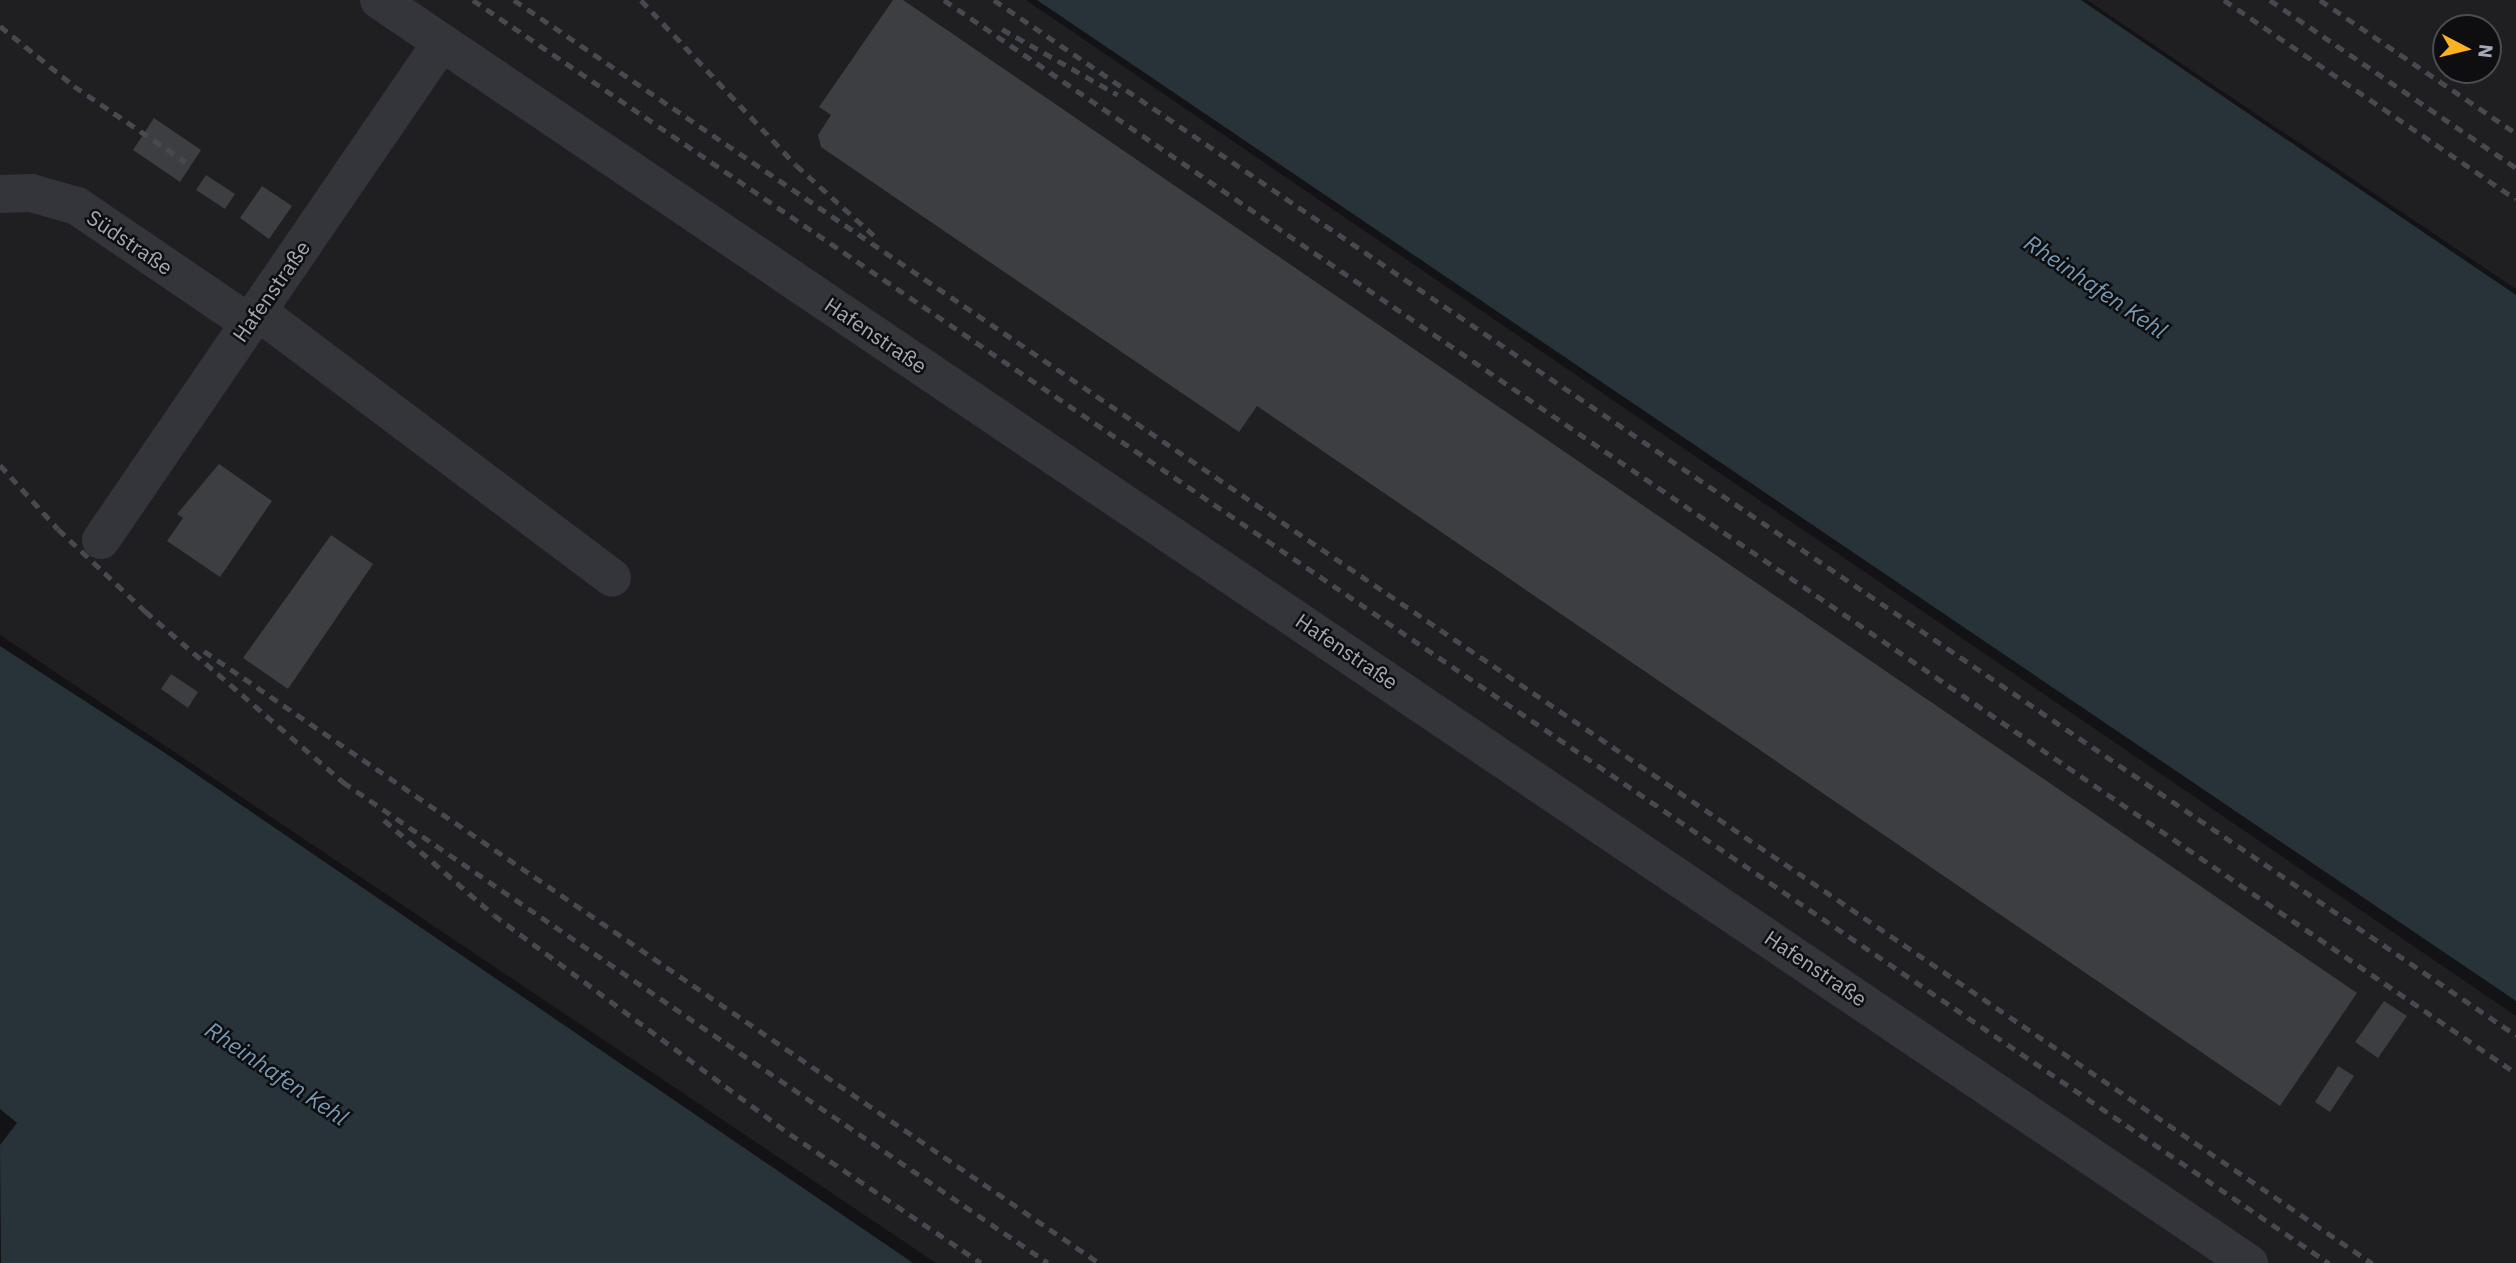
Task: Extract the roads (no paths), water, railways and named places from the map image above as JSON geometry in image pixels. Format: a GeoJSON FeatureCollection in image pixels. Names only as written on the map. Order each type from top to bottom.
{"type":"FeatureCollection","features":[{"type":"Feature","properties":{"kind":"street","name":"Hafenstraße"},"geometry":{"type":"LineString","coordinates":[[379,0],[2249,1263]]}},
{"type":"Feature","properties":{"kind":"street","name":"Hafenstraße"},"geometry":{"type":"LineString","coordinates":[[101,540],[441,43]]}},
{"type":"Feature","properties":{"kind":"street","name":"Südstraße"},"geometry":{"type":"LineString","coordinates":[[0,194],[32,193],[77,206],[253,316],[612,579]]}},
{"type":"Feature","properties":{"kind":"water","name":"Rheinhafen Kehl"},"geometry":{"type":"Polygon","coordinates":[[[1037,0],[2081,0],[2516,295],[2516,1001],[1037,0]]]}},
{"type":"Feature","properties":{"kind":"water","name":"Rheinhafen Kehl"},"geometry":{"type":"Polygon","coordinates":[[[0,646],[165,753],[913,1263],[1,1263],[0,1145],[17,1123],[0,1109],[0,646]]]}},
{"type":"Feature","properties":{"kind":"railway"},"geometry":{"type":"LineString","coordinates":[[473,0],[2329,1263]]}},
{"type":"Feature","properties":{"kind":"railway"},"geometry":{"type":"LineString","coordinates":[[514,0],[2372,1263]]}},
{"type":"Feature","properties":{"kind":"railway"},"geometry":{"type":"LineString","coordinates":[[641,0],[796,165],[878,239]]}},
{"type":"Feature","properties":{"kind":"railway"},"geometry":{"type":"LineString","coordinates":[[944,0],[2516,1073]]}},
{"type":"Feature","properties":{"kind":"railway"},"geometry":{"type":"LineString","coordinates":[[994,0],[2516,1035]]}},
{"type":"Feature","properties":{"kind":"railway"},"geometry":{"type":"LineString","coordinates":[[2224,0],[2516,199]]}},
{"type":"Feature","properties":{"kind":"railway"},"geometry":{"type":"LineString","coordinates":[[2270,0],[2516,168]]}},
{"type":"Feature","properties":{"kind":"railway"},"geometry":{"type":"LineString","coordinates":[[2320,0],[2516,133]]}},
{"type":"Feature","properties":{"kind":"railway"},"geometry":{"type":"LineString","coordinates":[[0,26],[74,86],[186,162]]}},
{"type":"Feature","properties":{"kind":"railway"},"geometry":{"type":"LineString","coordinates":[[1002,29],[1118,95]]}},
{"type":"Feature","properties":{"kind":"railway"},"geometry":{"type":"LineString","coordinates":[[0,465],[58,529],[145,611],[343,782],[1048,1263]]}},
{"type":"Feature","properties":{"kind":"railway"},"geometry":{"type":"LineString","coordinates":[[204,651],[1099,1263]]}},
{"type":"Feature","properties":{"kind":"railway"},"geometry":{"type":"LineString","coordinates":[[384,820],[494,915],[790,1134],[981,1263]]}}]}
